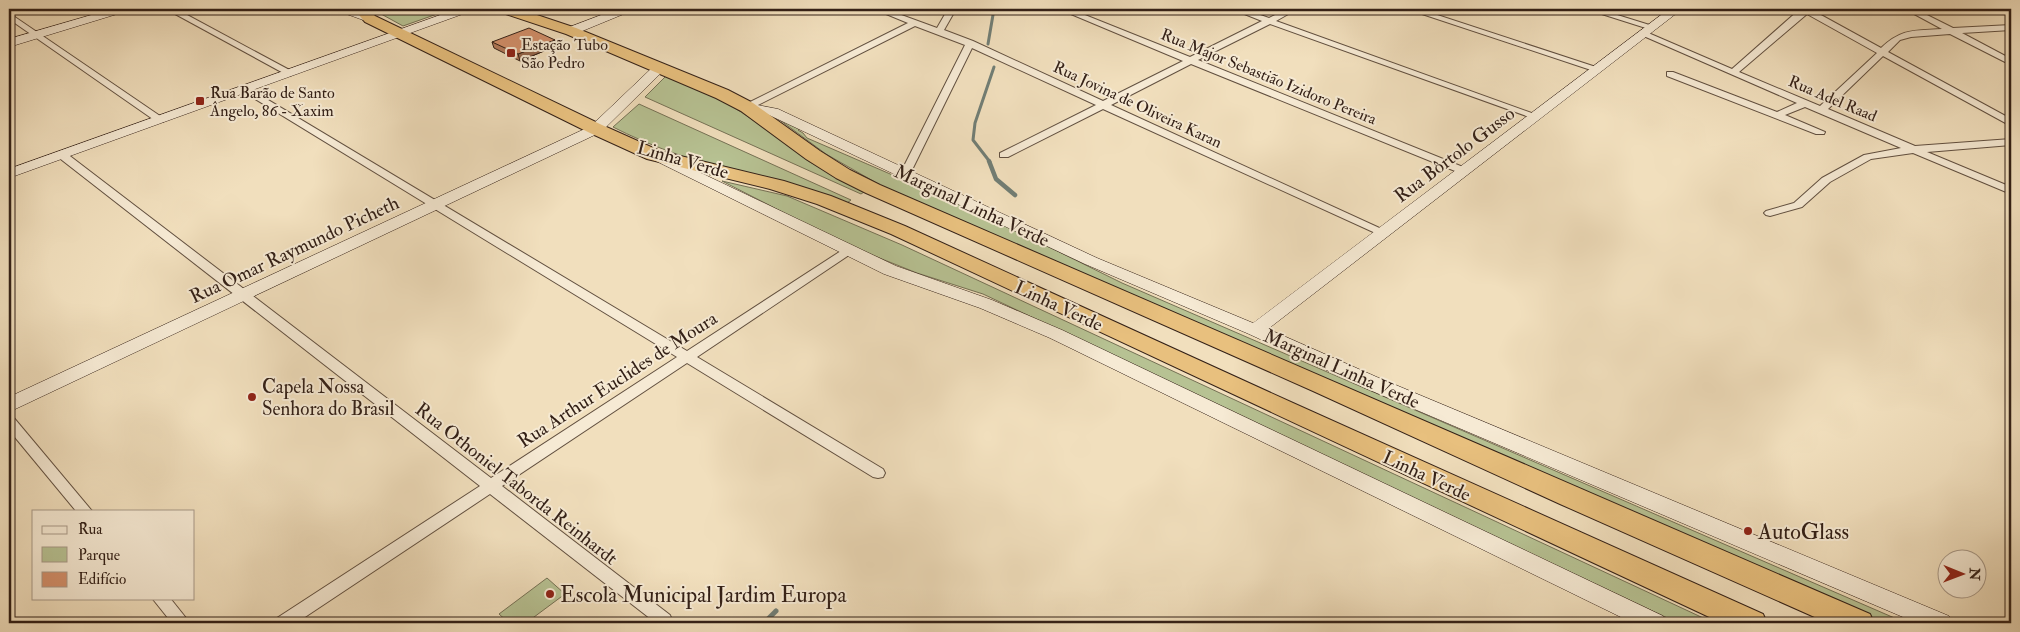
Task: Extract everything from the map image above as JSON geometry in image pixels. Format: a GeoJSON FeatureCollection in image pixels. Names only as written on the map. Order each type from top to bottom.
{"type":"FeatureCollection","features":[{"type":"Feature","properties":{"kind":"highway","name":"Linha Verde"},"geometry":{"type":"LineString","coordinates":[[506,9],[571,31],[722,94],[747,107],[813,155],[872,189],[1322,385],[1859,623]]}},
{"type":"Feature","properties":{"kind":"highway","name":"Linha Verde"},"geometry":{"type":"LineString","coordinates":[[365,14],[596,129],[654,155],[777,185],[824,200],[898,230],[1284,410],[1752,623]]}},
{"type":"Feature","properties":{"kind":"main road"},"geometry":{"type":"LineString","coordinates":[[9,42],[122,9]]}},
{"type":"Feature","properties":{"kind":"main road"},"geometry":{"type":"LineString","coordinates":[[342,9],[365,14]]}},
{"type":"Feature","properties":{"kind":"main road"},"geometry":{"type":"LineString","coordinates":[[11,170],[62,155],[467,9]]}},
{"type":"Feature","properties":{"kind":"main road"},"geometry":{"type":"LineString","coordinates":[[571,31],[627,9]]}},
{"type":"Feature","properties":{"kind":"main road","name":"Rua Bôrtolo Gusso"},"geometry":{"type":"LineString","coordinates":[[1255,330],[1676,9]]}},
{"type":"Feature","properties":{"kind":"main road","name":"Rua Omar Raymundo Picheth"},"geometry":{"type":"LineString","coordinates":[[9,405],[596,129],[659,68]]}},
{"type":"Feature","properties":{"kind":"main road","name":"Marginal Linha Verde"},"geometry":{"type":"LineString","coordinates":[[747,107],[772,112],[1091,261],[1255,330],[1372,383],[1941,623]]}},
{"type":"Feature","properties":{"kind":"main road"},"geometry":{"type":"LineString","coordinates":[[654,155],[890,270],[986,304],[1056,334],[1655,623]]}},
{"type":"Feature","properties":{"kind":"street"},"geometry":{"type":"LineString","coordinates":[[170,9],[290,72]]}},
{"type":"Feature","properties":{"kind":"street","name":"Rua Jovina de Oliveira Karan"},"geometry":{"type":"LineString","coordinates":[[878,9],[940,30],[970,43],[1382,233]]}},
{"type":"Feature","properties":{"kind":"street"},"geometry":{"type":"LineString","coordinates":[[940,30],[952,9]]}},
{"type":"Feature","properties":{"kind":"street","name":"Rua Major Sebastião Izidoro Pereira"},"geometry":{"type":"LineString","coordinates":[[1063,9],[1464,171]]}},
{"type":"Feature","properties":{"kind":"street"},"geometry":{"type":"LineString","coordinates":[[1236,9],[1535,116]]}},
{"type":"Feature","properties":{"kind":"street"},"geometry":{"type":"LineString","coordinates":[[1004,155],[1294,9]]}},
{"type":"Feature","properties":{"kind":"street"},"geometry":{"type":"LineString","coordinates":[[1411,9],[1597,69]]}},
{"type":"Feature","properties":{"kind":"street","name":"Rua Adel Raad"},"geometry":{"type":"LineString","coordinates":[[1590,9],[1647,31],[1733,72],[2011,192]]}},
{"type":"Feature","properties":{"kind":"street"},"geometry":{"type":"LineString","coordinates":[[1733,72],[1805,9],[1881,53],[2011,123]]}},
{"type":"Feature","properties":{"kind":"street"},"geometry":{"type":"LineString","coordinates":[[1909,9],[2011,62]]}},
{"type":"Feature","properties":{"kind":"street"},"geometry":{"type":"LineString","coordinates":[[9,15],[160,120]]}},
{"type":"Feature","properties":{"kind":"street"},"geometry":{"type":"LineString","coordinates":[[747,107],[916,22]]}},
{"type":"Feature","properties":{"kind":"street"},"geometry":{"type":"LineString","coordinates":[[1822,110],[1897,38],[1953,31],[2011,27]]}},
{"type":"Feature","properties":{"kind":"street"},"geometry":{"type":"LineString","coordinates":[[905,174],[970,43]]}},
{"type":"Feature","properties":{"kind":"street"},"geometry":{"type":"LineString","coordinates":[[1670,74],[1820,132]]}},
{"type":"Feature","properties":{"kind":"street"},"geometry":{"type":"LineString","coordinates":[[245,89],[878,473]]}},
{"type":"Feature","properties":{"kind":"street"},"geometry":{"type":"LineString","coordinates":[[1778,115],[1805,103]]}},
{"type":"Feature","properties":{"kind":"street"},"geometry":{"type":"LineString","coordinates":[[1770,214],[1798,205],[1826,180],[1855,162],[1881,154],[2011,142]]}},
{"type":"Feature","properties":{"kind":"street","name":"Rua Othoniel Taborda Reinhardt"},"geometry":{"type":"LineString","coordinates":[[62,155],[664,620]]}},
{"type":"Feature","properties":{"kind":"street","name":"Rua Arthur Euclides de Moura"},"geometry":{"type":"LineString","coordinates":[[283,623],[848,251]]}},
{"type":"Feature","properties":{"kind":"street"},"geometry":{"type":"LineString","coordinates":[[9,421],[85,510]]}},
{"type":"Feature","properties":{"kind":"street"},"geometry":{"type":"LineString","coordinates":[[162,600],[182,623]]}},
{"type":"Feature","properties":{"kind":"green space"},"geometry":{"type":"Polygon","coordinates":[[[372,9],[430,9],[440,13],[403,26],[372,9]]]}},
{"type":"Feature","properties":{"kind":"green space"},"geometry":{"type":"Polygon","coordinates":[[[666,76],[729,104],[771,132],[808,161],[864,192],[861,194],[645,97],[666,76]]]}},
{"type":"Feature","properties":{"kind":"green space"},"geometry":{"type":"Polygon","coordinates":[[[639,104],[851,200],[847,203],[698,162],[613,127],[639,104]]]}},
{"type":"Feature","properties":{"kind":"green space"},"geometry":{"type":"Polygon","coordinates":[[[777,118],[802,128],[798,130],[807,138],[978,212],[1122,283],[1906,623],[1878,623],[880,185],[826,154],[777,118]]]}},
{"type":"Feature","properties":{"kind":"green space"},"geometry":{"type":"Polygon","coordinates":[[[722,181],[787,196],[902,245],[1714,623],[1678,623],[983,294],[917,273],[847,245],[722,181]]]}},
{"type":"Feature","properties":{"kind":"green space"},"geometry":{"type":"Polygon","coordinates":[[[547,578],[565,594],[526,623],[509,623],[499,614],[547,578]]]}},
{"type":"Feature","properties":{"kind":"building"},"geometry":{"type":"Polygon","coordinates":[[[529,28],[555,40],[518,54],[492,42],[529,28]]]}},
{"type":"Feature","properties":{"kind":"waterway"},"geometry":{"type":"LineString","coordinates":[[988,44],[994,9]]}},
{"type":"Feature","properties":{"kind":"waterway"},"geometry":{"type":"LineString","coordinates":[[990,162],[973,140],[975,123],[994,67]]}},
{"type":"Feature","properties":{"kind":"waterway"},"geometry":{"type":"LineString","coordinates":[[989,161],[996,179],[1015,195]]}},
{"type":"Feature","properties":{"kind":"waterway"},"geometry":{"type":"LineString","coordinates":[[764,623],[776,611]]}},
{"type":"Feature","properties":{"kind":"place","name":"Estação Tubo São Pedro"},"geometry":{"type":"Point","coordinates":[511,53]}},
{"type":"Feature","properties":{"kind":"place","name":"Rua Barão de Santo Ângelo, 86 - Xaxim"},"geometry":{"type":"Point","coordinates":[200,101]}},
{"type":"Feature","properties":{"kind":"place","name":"Capela Nossa Senhora do Brasil"},"geometry":{"type":"Point","coordinates":[252,397]}},
{"type":"Feature","properties":{"kind":"place","name":"AutoGlass"},"geometry":{"type":"Point","coordinates":[1748,531]}},
{"type":"Feature","properties":{"kind":"place","name":"Escola Municipal Jardim Europa"},"geometry":{"type":"Point","coordinates":[550,594]}}]}
